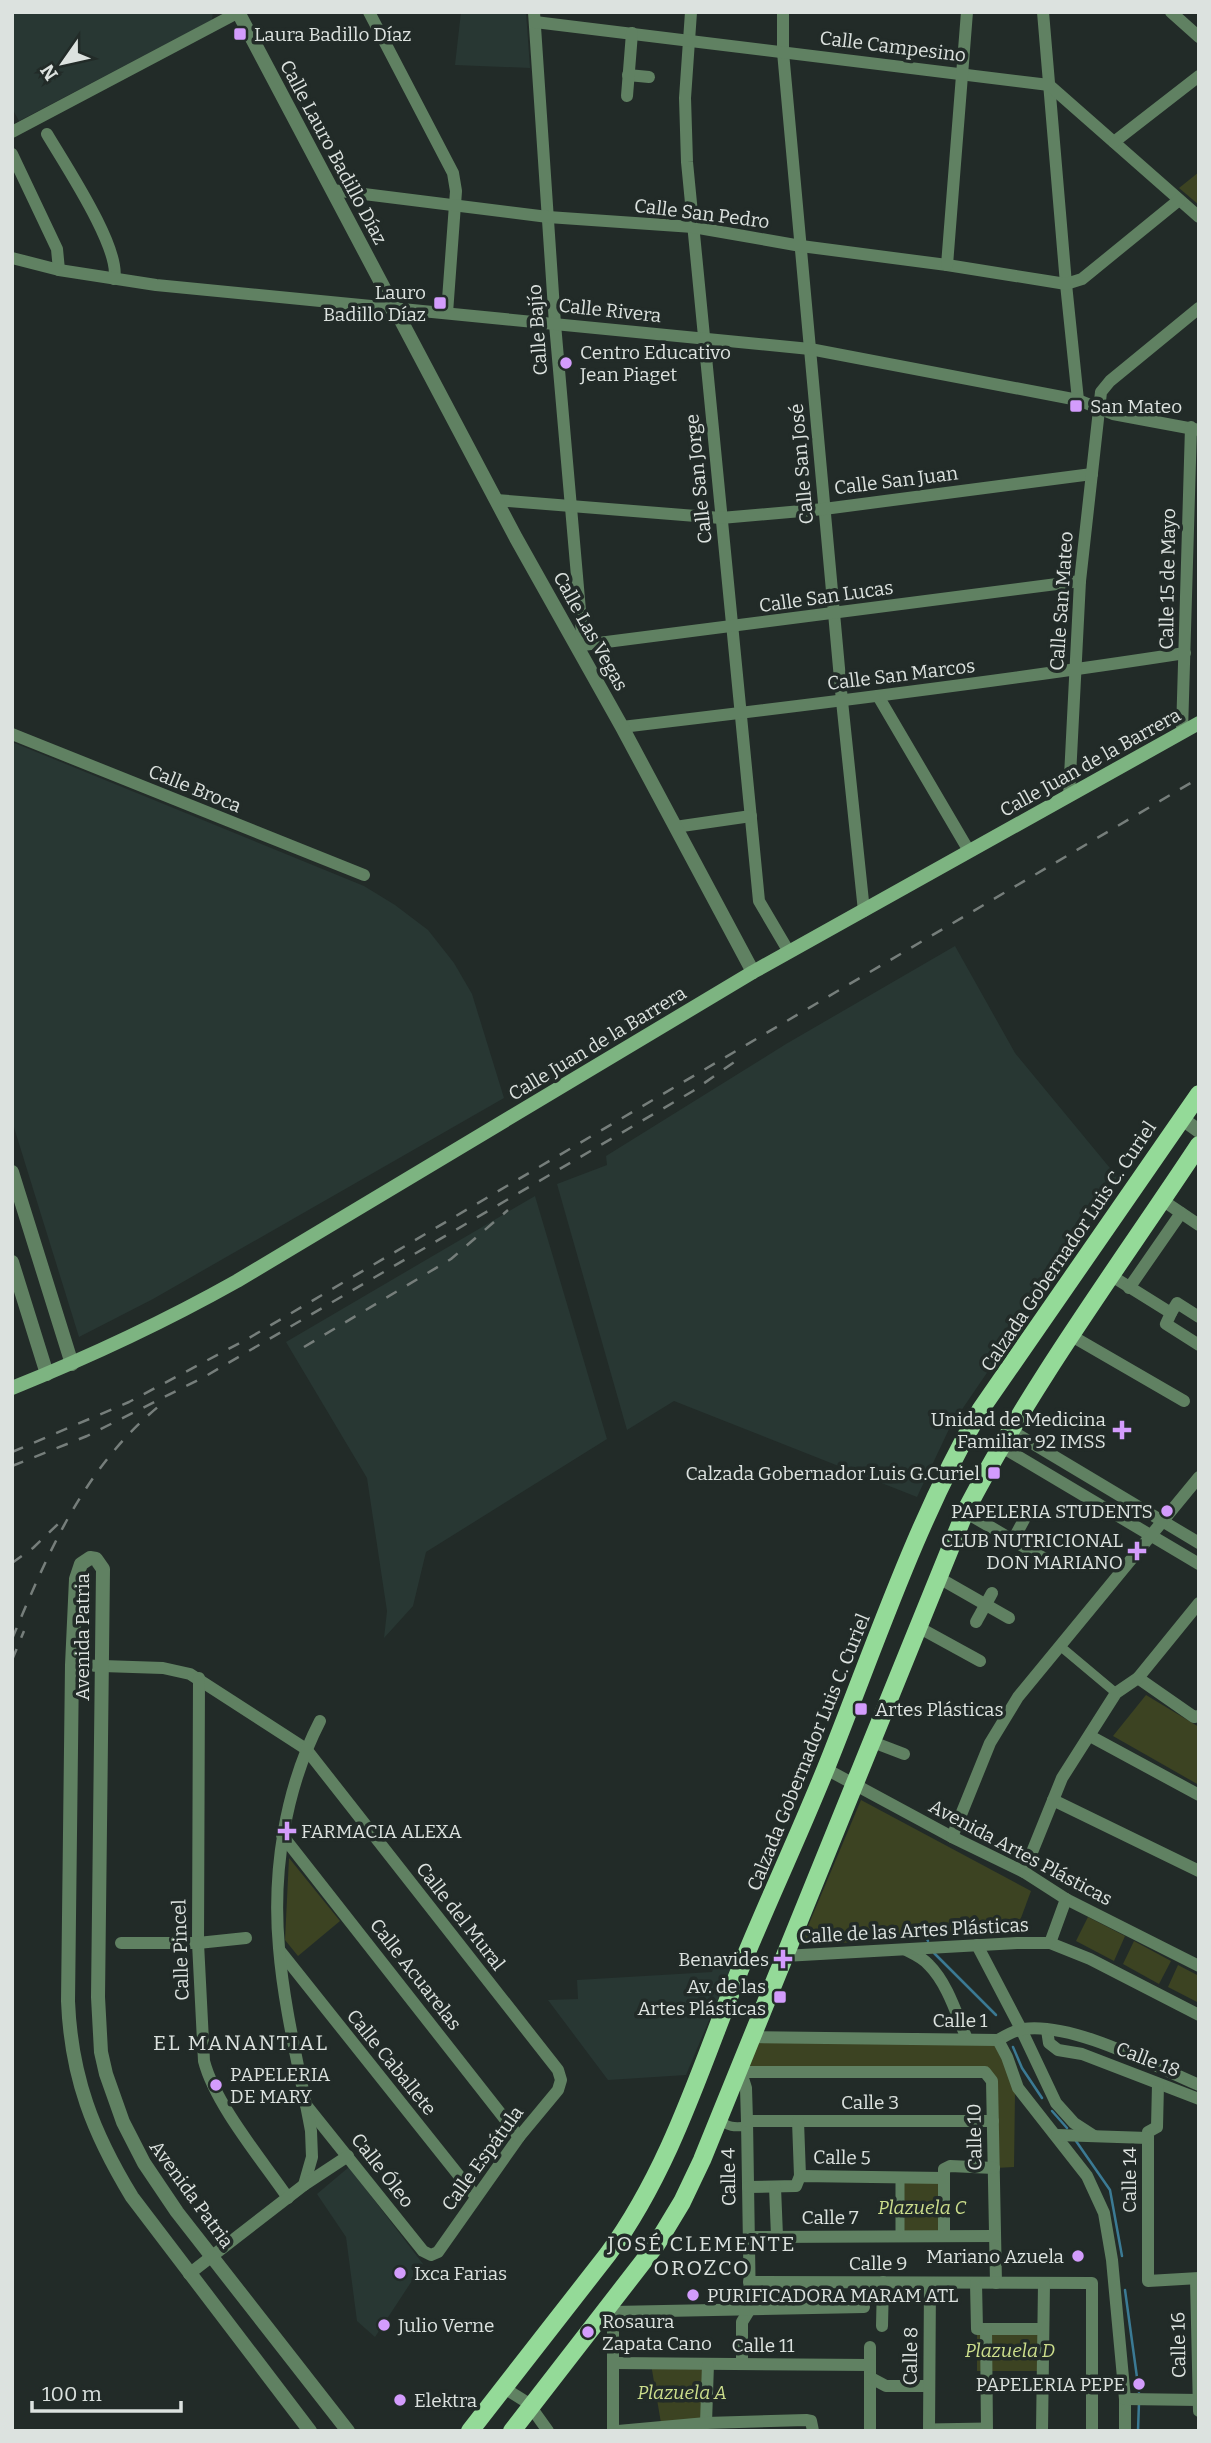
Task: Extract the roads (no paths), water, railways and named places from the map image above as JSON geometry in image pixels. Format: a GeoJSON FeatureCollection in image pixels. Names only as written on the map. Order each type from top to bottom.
{"type":"FeatureCollection","features":[{"type":"Feature","properties":{"kind":"main road","name":"Calle Juan de la Barrera"},"geometry":{"type":"LineString","coordinates":[[12,1388],[72,1364],[165,1320],[237,1281],[753,972],[1199,723]]}},
{"type":"Feature","properties":{"kind":"main road","name":"Calzada Gobernador Luis C. Curiel"},"geometry":{"type":"LineString","coordinates":[[470,2431],[622,2236],[652,2185],[672,2144],[745,1957],[826,1769],[926,1514],[957,1451],[981,1409],[1181,1118],[1197,1100]]}},
{"type":"Feature","properties":{"kind":"main road"},"geometry":{"type":"LineString","coordinates":[[512,2431],[656,2245],[682,2202],[739,2072],[870,1741],[965,1512],[1070,1335],[1199,1145]]}},
{"type":"Feature","properties":{"kind":"street"},"geometry":{"type":"LineString","coordinates":[[12,132],[238,12]]}},
{"type":"Feature","properties":{"kind":"street","name":"Calle Lauro Badillo Díaz"},"geometry":{"type":"LineString","coordinates":[[238,12],[395,309]]}},
{"type":"Feature","properties":{"kind":"street"},"geometry":{"type":"LineString","coordinates":[[369,12],[453,173],[456,191],[447,313]]}},
{"type":"Feature","properties":{"kind":"street","name":"Calle San Jorge"},"geometry":{"type":"LineString","coordinates":[[691,12],[685,98],[687,162],[751,816],[760,901],[789,952]]}},
{"type":"Feature","properties":{"kind":"street","name":"Calle San José"},"geometry":{"type":"LineString","coordinates":[[783,12],[783,52],[824,509],[864,911]]}},
{"type":"Feature","properties":{"kind":"street"},"geometry":{"type":"LineString","coordinates":[[947,265],[967,12]]}},
{"type":"Feature","properties":{"kind":"street"},"geometry":{"type":"LineString","coordinates":[[1043,12],[1078,400]]}},
{"type":"Feature","properties":{"kind":"street"},"geometry":{"type":"LineString","coordinates":[[1171,12],[1199,37]]}},
{"type":"Feature","properties":{"kind":"street","name":"Calle Campesino"},"geometry":{"type":"LineString","coordinates":[[534,17],[632,33],[1049,85]]}},
{"type":"Feature","properties":{"kind":"street","name":"Calle Bajío"},"geometry":{"type":"LineString","coordinates":[[534,17],[580,645]]}},
{"type":"Feature","properties":{"kind":"street"},"geometry":{"type":"LineString","coordinates":[[627,96],[632,33]]}},
{"type":"Feature","properties":{"kind":"street"},"geometry":{"type":"LineString","coordinates":[[628,75],[649,77]]}},
{"type":"Feature","properties":{"kind":"street"},"geometry":{"type":"LineString","coordinates":[[1114,142],[1199,76]]}},
{"type":"Feature","properties":{"kind":"street"},"geometry":{"type":"LineString","coordinates":[[1049,85],[1199,217]]}},
{"type":"Feature","properties":{"kind":"street"},"geometry":{"type":"LineString","coordinates":[[47,134],[99,224],[115,261],[117,271],[114,279]]}},
{"type":"Feature","properties":{"kind":"street"},"geometry":{"type":"LineString","coordinates":[[12,154],[57,249],[59,270]]}},
{"type":"Feature","properties":{"kind":"street","name":"Calle San Pedro"},"geometry":{"type":"LineString","coordinates":[[332,190],[548,217],[693,227],[801,246],[1066,284]]}},
{"type":"Feature","properties":{"kind":"street"},"geometry":{"type":"LineString","coordinates":[[1066,284],[1082,279],[1179,200]]}},
{"type":"Feature","properties":{"kind":"street","name":"Calle Rivera"},"geometry":{"type":"LineString","coordinates":[[12,258],[59,270],[156,285],[810,349],[1078,400],[1113,414],[1195,429]]}},
{"type":"Feature","properties":{"kind":"street","name":"Calle San Mateo"},"geometry":{"type":"LineString","coordinates":[[1069,796],[1080,581],[1101,392],[1110,381],[1199,308]]}},
{"type":"Feature","properties":{"kind":"street","name":"Calle Las Vegas"},"geometry":{"type":"LineString","coordinates":[[395,309],[496,500],[580,645],[753,972]]}},
{"type":"Feature","properties":{"kind":"street","name":"Calle 15 de Mayo"},"geometry":{"type":"LineString","coordinates":[[1182,732],[1195,429]]}},
{"type":"Feature","properties":{"kind":"street","name":"Calle San Juan"},"geometry":{"type":"LineString","coordinates":[[496,500],[721,518],[824,509],[1092,474]]}},
{"type":"Feature","properties":{"kind":"street","name":"Calle San Lucas"},"geometry":{"type":"LineString","coordinates":[[580,645],[732,628],[1080,581]]}},
{"type":"Feature","properties":{"kind":"street","name":"Calle San Marcos"},"geometry":{"type":"LineString","coordinates":[[622,727],[842,701],[1185,653]]}},
{"type":"Feature","properties":{"kind":"street"},"geometry":{"type":"LineString","coordinates":[[878,696],[969,851]]}},
{"type":"Feature","properties":{"kind":"street","name":"Calle Broca"},"geometry":{"type":"LineString","coordinates":[[12,734],[364,875]]}},
{"type":"Feature","properties":{"kind":"street"},"geometry":{"type":"LineString","coordinates":[[675,827],[751,816]]}},
{"type":"Feature","properties":{"kind":"street"},"geometry":{"type":"LineString","coordinates":[[1181,1118],[1199,1131]]}},
{"type":"Feature","properties":{"kind":"street"},"geometry":{"type":"LineString","coordinates":[[12,1172],[72,1364]]}},
{"type":"Feature","properties":{"kind":"street"},"geometry":{"type":"LineString","coordinates":[[1162,1200],[1199,1225]]}},
{"type":"Feature","properties":{"kind":"street"},"geometry":{"type":"LineString","coordinates":[[1129,1288],[1181,1213]]}},
{"type":"Feature","properties":{"kind":"street"},"geometry":{"type":"LineString","coordinates":[[12,1262],[47,1374]]}},
{"type":"Feature","properties":{"kind":"street"},"geometry":{"type":"LineString","coordinates":[[1110,1275],[1171,1313]]}},
{"type":"Feature","properties":{"kind":"street"},"geometry":{"type":"LineString","coordinates":[[1199,1317],[1177,1303],[1166,1324],[1199,1345]]}},
{"type":"Feature","properties":{"kind":"street"},"geometry":{"type":"LineString","coordinates":[[1070,1335],[1184,1401]]}},
{"type":"Feature","properties":{"kind":"street"},"geometry":{"type":"LineString","coordinates":[[1007,1439],[1199,1543]]}},
{"type":"Feature","properties":{"kind":"street"},"geometry":{"type":"LineString","coordinates":[[1007,1439],[1150,1537],[1199,1564]]}},
{"type":"Feature","properties":{"kind":"street"},"geometry":{"type":"LineString","coordinates":[[952,1837],[990,1743],[1018,1697],[1199,1477]]}},
{"type":"Feature","properties":{"kind":"street"},"geometry":{"type":"LineString","coordinates":[[965,1512],[1057,1566]]}},
{"type":"Feature","properties":{"kind":"street"},"geometry":{"type":"LineString","coordinates":[[1013,1539],[1026,1516]]}},
{"type":"Feature","properties":{"kind":"street","name":"Avenida Patria"},"geometry":{"type":"LineString","coordinates":[[310,2431],[146,2217],[109,2159],[81,2093],[69,2033],[68,2001],[72,1665],[76,1579],[81,1564],[86,1559],[93,1558],[103,1569],[98,1997],[102,2052],[113,2098],[131,2141],[177,2212],[348,2431]]}},
{"type":"Feature","properties":{"kind":"street"},"geometry":{"type":"LineString","coordinates":[[939,1578],[989,1599],[1009,1618]]}},
{"type":"Feature","properties":{"kind":"street"},"geometry":{"type":"LineString","coordinates":[[976,1622],[989,1599]]}},
{"type":"Feature","properties":{"kind":"street"},"geometry":{"type":"LineString","coordinates":[[1024,1872],[1062,1778],[1116,1693],[1138,1678],[1199,1603]]}},
{"type":"Feature","properties":{"kind":"street"},"geometry":{"type":"LineString","coordinates":[[918,1627],[980,1661]]}},
{"type":"Feature","properties":{"kind":"street"},"geometry":{"type":"LineString","coordinates":[[1060,1646],[1116,1693]]}},
{"type":"Feature","properties":{"kind":"street","name":"Calle del Mural"},"geometry":{"type":"LineString","coordinates":[[72,1665],[182,1671],[198,1678],[306,1749],[558,2070],[561,2080]]}},
{"type":"Feature","properties":{"kind":"street","name":"Calle Pincel"},"geometry":{"type":"LineString","coordinates":[[198,1678],[198,1943],[204,2061],[222,2101],[288,2198]]}},
{"type":"Feature","properties":{"kind":"street"},"geometry":{"type":"LineString","coordinates":[[1138,1678],[1194,1717],[1199,1716]]}},
{"type":"Feature","properties":{"kind":"street"},"geometry":{"type":"LineString","coordinates":[[304,2185],[312,2157],[311,2131],[279,1950],[276,1909],[282,1835],[306,1749],[320,1721]]}},
{"type":"Feature","properties":{"kind":"street"},"geometry":{"type":"LineString","coordinates":[[1090,1736],[1199,1795]]}},
{"type":"Feature","properties":{"kind":"street"},"geometry":{"type":"LineString","coordinates":[[870,1741],[904,1754]]}},
{"type":"Feature","properties":{"kind":"street","name":"Avenida Artes Plásticas"},"geometry":{"type":"LineString","coordinates":[[826,1769],[952,1837],[1024,1872],[1066,1899],[1199,1966]]}},
{"type":"Feature","properties":{"kind":"street"},"geometry":{"type":"LineString","coordinates":[[1053,1800],[1199,1871]]}},
{"type":"Feature","properties":{"kind":"street","name":"Calle Acuarelas"},"geometry":{"type":"LineString","coordinates":[[282,1835],[519,2137]]}},
{"type":"Feature","properties":{"kind":"street"},"geometry":{"type":"LineString","coordinates":[[1050,1943],[1066,1899]]}},
{"type":"Feature","properties":{"kind":"street"},"geometry":{"type":"LineString","coordinates":[[121,1943],[198,1943],[246,1938]]}},
{"type":"Feature","properties":{"kind":"street","name":"Calle de las Artes Plásticas"},"geometry":{"type":"LineString","coordinates":[[784,1956],[1050,1943],[1090,1959],[1199,2015]]}},
{"type":"Feature","properties":{"kind":"street"},"geometry":{"type":"LineString","coordinates":[[977,1945],[1056,2103],[1074,2123],[1094,2136]]}},
{"type":"Feature","properties":{"kind":"street","name":"Calle Caballete"},"geometry":{"type":"LineString","coordinates":[[279,1950],[476,2197]]}},
{"type":"Feature","properties":{"kind":"street"},"geometry":{"type":"LineString","coordinates":[[906,1950],[924,1960],[934,1971],[949,1997],[967,2039]]}},
{"type":"Feature","properties":{"kind":"street","name":"Calle 1"},"geometry":{"type":"LineString","coordinates":[[751,2037],[998,2039],[1021,2029],[1047,2030],[1095,2040],[1199,2085]]}},
{"type":"Feature","properties":{"kind":"street","name":"Calle 18"},"geometry":{"type":"LineString","coordinates":[[1047,2030],[1052,2047],[1082,2054],[1199,2099]]}},
{"type":"Feature","properties":{"kind":"street"},"geometry":{"type":"LineString","coordinates":[[998,2039],[1018,2088],[1087,2176],[1104,2213],[1112,2260],[1125,2399],[1125,2431]]}},
{"type":"Feature","properties":{"kind":"street","name":"Calle 10"},"geometry":{"type":"LineString","coordinates":[[739,2072],[981,2071],[989,2075],[992,2081],[996,2283]]}},
{"type":"Feature","properties":{"kind":"street","name":"Calle 4"},"geometry":{"type":"LineString","coordinates":[[739,2072],[746,2088],[750,2309],[741,2322],[742,2364]]}},
{"type":"Feature","properties":{"kind":"street","name":"Calle Espátula"},"geometry":{"type":"LineString","coordinates":[[431,2255],[438,2252],[519,2137],[558,2090],[561,2080]]}},
{"type":"Feature","properties":{"kind":"street","name":"Calle 14"},"geometry":{"type":"LineString","coordinates":[[1158,2084],[1157,2127],[1148,2132],[1148,2281],[1197,2278]]}},
{"type":"Feature","properties":{"kind":"street","name":"Calle Óleo"},"geometry":{"type":"LineString","coordinates":[[306,2105],[423,2252],[431,2255]]}},
{"type":"Feature","properties":{"kind":"street"},"geometry":{"type":"LineString","coordinates":[[718,2119],[726,2126],[734,2128],[747,2124]]}},
{"type":"Feature","properties":{"kind":"street"},"geometry":{"type":"LineString","coordinates":[[798,2121],[800,2176]]}},
{"type":"Feature","properties":{"kind":"street","name":"Calle 3"},"geometry":{"type":"LineString","coordinates":[[747,2124],[798,2121],[993,2121]]}},
{"type":"Feature","properties":{"kind":"street"},"geometry":{"type":"LineString","coordinates":[[1057,2135],[1148,2138]]}},
{"type":"Feature","properties":{"kind":"street"},"geometry":{"type":"LineString","coordinates":[[189,2274],[304,2185],[348,2156]]}},
{"type":"Feature","properties":{"kind":"street","name":"Calle 5"},"geometry":{"type":"LineString","coordinates":[[748,2187],[796,2186],[800,2176],[900,2178],[944,2174],[950,2166],[994,2168]]}},
{"type":"Feature","properties":{"kind":"street"},"geometry":{"type":"LineString","coordinates":[[944,2174],[944,2236]]}},
{"type":"Feature","properties":{"kind":"street"},"geometry":{"type":"LineString","coordinates":[[900,2178],[900,2236]]}},
{"type":"Feature","properties":{"kind":"street"},"geometry":{"type":"LineString","coordinates":[[775,2187],[777,2236]]}},
{"type":"Feature","properties":{"kind":"street","name":"Calle 7"},"geometry":{"type":"LineString","coordinates":[[748,2236],[995,2236]]}},
{"type":"Feature","properties":{"kind":"street","name":"Calle 16"},"geometry":{"type":"LineString","coordinates":[[1197,2278],[1199,2411]]}},
{"type":"Feature","properties":{"kind":"street","name":"Calle 9"},"geometry":{"type":"LineString","coordinates":[[749,2282],[1092,2283],[1092,2431]]}},
{"type":"Feature","properties":{"kind":"street"},"geometry":{"type":"LineString","coordinates":[[881,2326],[883,2283]]}},
{"type":"Feature","properties":{"kind":"street","name":"Calle 8"},"geometry":{"type":"LineString","coordinates":[[929,2430],[930,2283]]}},
{"type":"Feature","properties":{"kind":"street"},"geometry":{"type":"LineString","coordinates":[[929,2430],[987,2429],[976,2283]]}},
{"type":"Feature","properties":{"kind":"street"},"geometry":{"type":"LineString","coordinates":[[1042,2431],[1044,2283]]}},
{"type":"Feature","properties":{"kind":"street"},"geometry":{"type":"LineString","coordinates":[[812,2426],[706,2423],[615,2431],[613,2312],[864,2307]]}},
{"type":"Feature","properties":{"kind":"street"},"geometry":{"type":"LineString","coordinates":[[981,2329],[1042,2329]]}},
{"type":"Feature","properties":{"kind":"street"},"geometry":{"type":"LineString","coordinates":[[870,2347],[870,2431]]}},
{"type":"Feature","properties":{"kind":"street","name":"Calle 11"},"geometry":{"type":"LineString","coordinates":[[613,2364],[742,2364],[870,2371],[886,2386],[928,2386]]}},
{"type":"Feature","properties":{"kind":"street"},"geometry":{"type":"LineString","coordinates":[[706,2423],[708,2364]]}},
{"type":"Feature","properties":{"kind":"street"},"geometry":{"type":"LineString","coordinates":[[504,2388],[531,2406],[548,2431]]}},
{"type":"Feature","properties":{"kind":"street"},"geometry":{"type":"LineString","coordinates":[[1125,2399],[1199,2400]]}},
{"type":"Feature","properties":{"kind":"waterway"},"geometry":{"type":"LineString","coordinates":[[926,1937],[928,1941]]}},
{"type":"Feature","properties":{"kind":"waterway"},"geometry":{"type":"LineString","coordinates":[[934,1953],[996,2015]]}},
{"type":"Feature","properties":{"kind":"waterway"},"geometry":{"type":"LineString","coordinates":[[1013,2047],[1022,2068],[1042,2098]]}},
{"type":"Feature","properties":{"kind":"waterway"},"geometry":{"type":"LineString","coordinates":[[1052,2111],[1067,2128]]}},
{"type":"Feature","properties":{"kind":"waterway"},"geometry":{"type":"LineString","coordinates":[[1076,2141],[1110,2190],[1122,2256]]}},
{"type":"Feature","properties":{"kind":"waterway"},"geometry":{"type":"LineString","coordinates":[[1125,2290],[1139,2392]]}},
{"type":"Feature","properties":{"kind":"waterway"},"geometry":{"type":"LineString","coordinates":[[1138,2431],[1139,2402]]}},
{"type":"Feature","properties":{"kind":"railway"},"geometry":{"type":"LineString","coordinates":[[12,1452],[129,1402],[249,1338],[1199,778]]}},
{"type":"Feature","properties":{"kind":"railway"},"geometry":{"type":"LineString","coordinates":[[12,1466],[87,1436],[206,1376],[693,1091],[740,1058]]}},
{"type":"Feature","properties":{"kind":"railway"},"geometry":{"type":"LineString","coordinates":[[304,1347],[451,1259],[508,1210]]}},
{"type":"Feature","properties":{"kind":"railway"},"geometry":{"type":"LineString","coordinates":[[12,1639],[55,1543],[89,1484],[132,1430],[159,1406]]}},
{"type":"Feature","properties":{"kind":"railway"},"geometry":{"type":"LineString","coordinates":[[12,1563],[33,1548],[58,1524]]}},
{"type":"Feature","properties":{"kind":"railway"},"geometry":{"type":"LineString","coordinates":[[12,1660],[24,1631]]}},
{"type":"Feature","properties":{"kind":"place","name":"Laura Badillo Díaz"},"geometry":{"type":"Point","coordinates":[240,34]}},
{"type":"Feature","properties":{"kind":"place","name":"Lauro Badillo Díaz"},"geometry":{"type":"Point","coordinates":[440,303]}},
{"type":"Feature","properties":{"kind":"place","name":"Centro Educativo Jean Piaget"},"geometry":{"type":"Point","coordinates":[566,363]}},
{"type":"Feature","properties":{"kind":"place","name":"San Mateo"},"geometry":{"type":"Point","coordinates":[1076,406]}},
{"type":"Feature","properties":{"kind":"place","name":"Unidad de Medicina Familiar 92 IMSS"},"geometry":{"type":"Point","coordinates":[1122,1430]}},
{"type":"Feature","properties":{"kind":"place","name":"Calzada Gobernador Luis G.Curiel"},"geometry":{"type":"Point","coordinates":[994,1473]}},
{"type":"Feature","properties":{"kind":"place","name":"PAPELERIA STUDENTS"},"geometry":{"type":"Point","coordinates":[1167,1511]}},
{"type":"Feature","properties":{"kind":"place","name":"CLUB NUTRICIONAL DON MARIANO"},"geometry":{"type":"Point","coordinates":[1137,1551]}},
{"type":"Feature","properties":{"kind":"place","name":"Artes Plásticas"},"geometry":{"type":"Point","coordinates":[861,1709]}},
{"type":"Feature","properties":{"kind":"place","name":"FARMACIA ALEXA"},"geometry":{"type":"Point","coordinates":[287,1831]}},
{"type":"Feature","properties":{"kind":"place","name":"Benavides"},"geometry":{"type":"Point","coordinates":[783,1959]}},
{"type":"Feature","properties":{"kind":"place","name":"Av. de las Artes Plásticas"},"geometry":{"type":"Point","coordinates":[780,1997]}},
{"type":"Feature","properties":{"kind":"place","name":"PAPELERIA DE MARY"},"geometry":{"type":"Point","coordinates":[216,2085]}},
{"type":"Feature","properties":{"kind":"place","name":"Mariano Azuela"},"geometry":{"type":"Point","coordinates":[1078,2256]}},
{"type":"Feature","properties":{"kind":"place","name":"Ixca Farias"},"geometry":{"type":"Point","coordinates":[400,2273]}},
{"type":"Feature","properties":{"kind":"place","name":"PURIFICADORA MARAM ATL"},"geometry":{"type":"Point","coordinates":[693,2295]}},
{"type":"Feature","properties":{"kind":"place","name":"Julio Verne"},"geometry":{"type":"Point","coordinates":[384,2325]}},
{"type":"Feature","properties":{"kind":"place","name":"Rosaura Zapata Cano"},"geometry":{"type":"Point","coordinates":[588,2332]}},
{"type":"Feature","properties":{"kind":"place","name":"PAPELERIA PEPE"},"geometry":{"type":"Point","coordinates":[1139,2384]}},
{"type":"Feature","properties":{"kind":"place","name":"Elektra"},"geometry":{"type":"Point","coordinates":[400,2400]}},
{"type":"Feature","properties":{"kind":"district","name":"EL MANANTIAL"},"geometry":{"type":"Point","coordinates":[241,2043]}},
{"type":"Feature","properties":{"kind":"district","name":"JOSÉ CLEMENTE OROZCO"},"geometry":{"type":"Point","coordinates":[702,2256]}},
{"type":"Feature","properties":{"kind":"park label","name":"Plazuela C"},"geometry":{"type":"Point","coordinates":[922,2207]}},
{"type":"Feature","properties":{"kind":"park label","name":"Plazuela D"},"geometry":{"type":"Point","coordinates":[1010,2350]}},
{"type":"Feature","properties":{"kind":"park label","name":"Plazuela A"},"geometry":{"type":"Point","coordinates":[682,2392]}}]}
